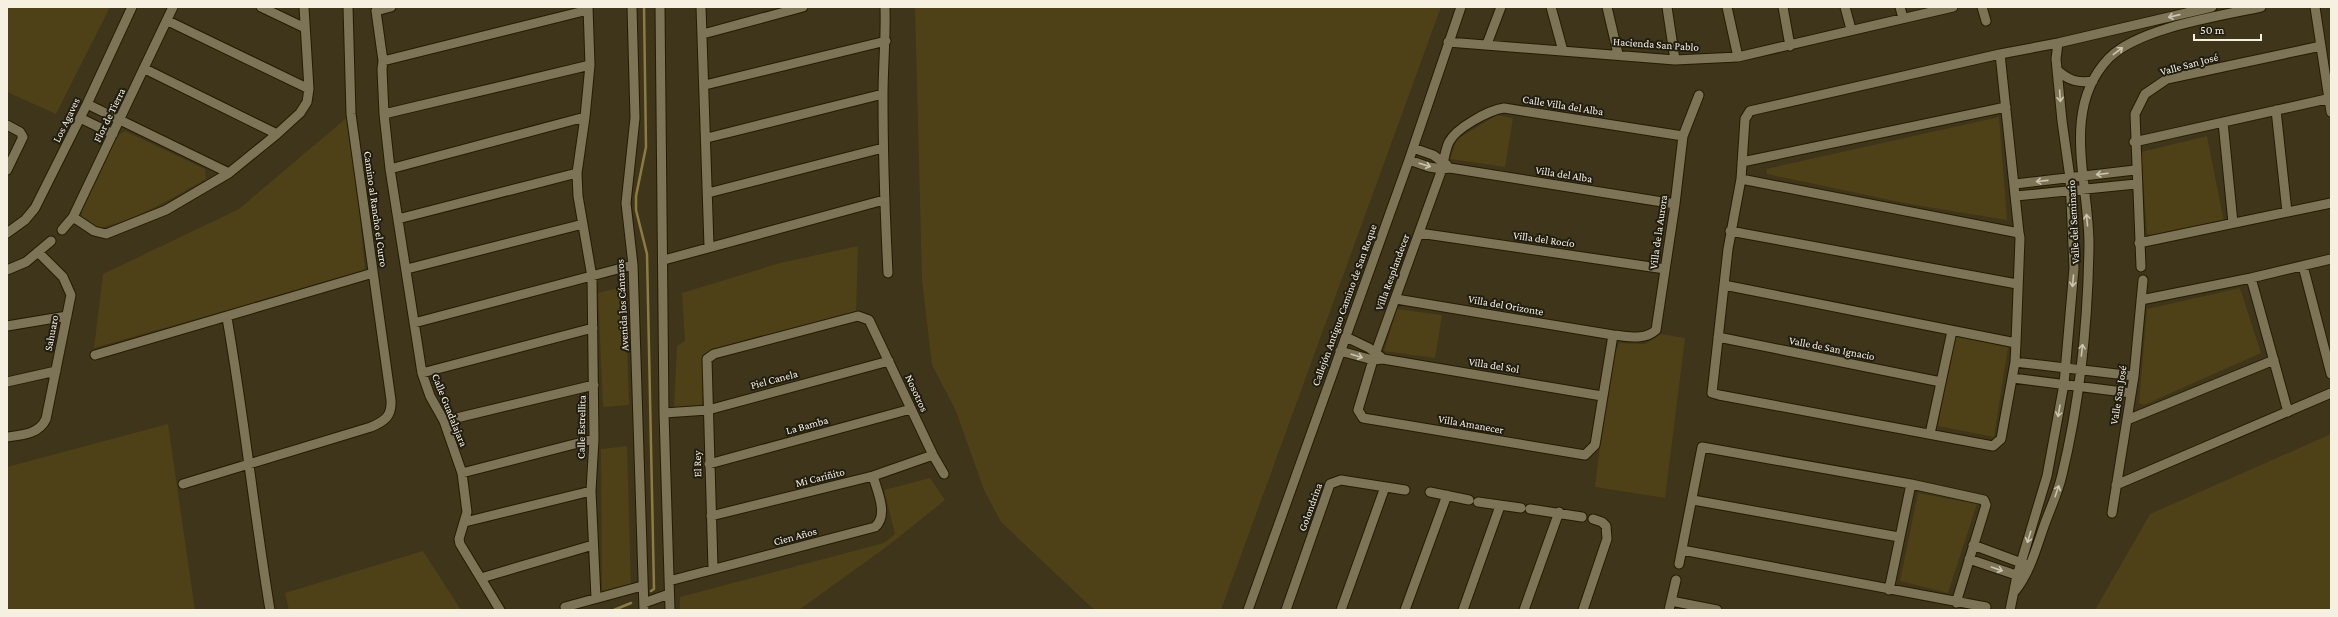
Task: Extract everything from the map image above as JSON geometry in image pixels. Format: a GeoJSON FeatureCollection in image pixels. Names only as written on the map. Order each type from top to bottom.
{"type":"FeatureCollection","features":[{"type":"Feature","properties":{"kind":"street","name":"Los Agaves"},"geometry":{"type":"LineString","coordinates":[[7,233],[25,220],[35,208],[87,104],[132,7]]}},
{"type":"Feature","properties":{"kind":"street","name":"Flor de Tierra"},"geometry":{"type":"LineString","coordinates":[[62,230],[73,217],[168,21],[173,7]]}},
{"type":"Feature","properties":{"kind":"street"},"geometry":{"type":"LineString","coordinates":[[261,7],[305,28]]}},
{"type":"Feature","properties":{"kind":"street"},"geometry":{"type":"LineString","coordinates":[[73,217],[94,231],[106,234],[166,210],[229,173],[277,134],[300,113],[307,102],[309,89],[304,7]]}},
{"type":"Feature","properties":{"kind":"street","name":"Camino al Rancho el Curro"},"geometry":{"type":"LineString","coordinates":[[247,464],[371,427],[385,420],[390,413],[391,400],[351,114],[348,7]]}},
{"type":"Feature","properties":{"kind":"street","name":"Calle Guadalajara"},"geometry":{"type":"LineString","coordinates":[[391,7],[376,11],[383,61],[384,114],[390,169],[407,269],[422,372],[430,396],[444,421],[462,473],[466,500],[465,522],[459,539],[460,544],[500,610]]}},
{"type":"Feature","properties":{"kind":"street","name":"Avenida los Cántaros"},"geometry":{"type":"LineString","coordinates":[[632,7],[635,118],[626,203],[633,265],[642,586],[644,606],[669,594]]}},
{"type":"Feature","properties":{"kind":"street"},"geometry":{"type":"LineString","coordinates":[[660,7],[664,260],[664,412],[670,610]]}},
{"type":"Feature","properties":{"kind":"street"},"geometry":{"type":"LineString","coordinates":[[701,7],[707,138],[709,246]]}},
{"type":"Feature","properties":{"kind":"street"},"geometry":{"type":"LineString","coordinates":[[703,34],[803,7]]}},
{"type":"Feature","properties":{"kind":"street"},"geometry":{"type":"LineString","coordinates":[[885,7],[886,41],[883,94],[883,148],[888,273]]}},
{"type":"Feature","properties":{"kind":"street","name":"Callejón Antiguo Camino de San Roque"},"geometry":{"type":"LineString","coordinates":[[1248,610],[1409,160],[1461,7]]}},
{"type":"Feature","properties":{"kind":"street"},"geometry":{"type":"LineString","coordinates":[[1487,44],[1501,7]]}},
{"type":"Feature","properties":{"kind":"street"},"geometry":{"type":"LineString","coordinates":[[1551,7],[1563,51]]}},
{"type":"Feature","properties":{"kind":"street"},"geometry":{"type":"LineString","coordinates":[[1607,7],[1618,54]]}},
{"type":"Feature","properties":{"kind":"street"},"geometry":{"type":"LineString","coordinates":[[1667,7],[1675,60]]}},
{"type":"Feature","properties":{"kind":"street"},"geometry":{"type":"LineString","coordinates":[[1727,7],[1738,57]]}},
{"type":"Feature","properties":{"kind":"street"},"geometry":{"type":"LineString","coordinates":[[1783,7],[1790,46]]}},
{"type":"Feature","properties":{"kind":"street"},"geometry":{"type":"LineString","coordinates":[[1845,7],[1851,29]]}},
{"type":"Feature","properties":{"kind":"street"},"geometry":{"type":"LineString","coordinates":[[1900,7],[1903,18]]}},
{"type":"Feature","properties":{"kind":"street","name":"Hacienda San Pablo"},"geometry":{"type":"LineString","coordinates":[[1448,42],[1618,54],[1675,60],[1738,57],[1790,46],[1851,29],[1953,7]]}},
{"type":"Feature","properties":{"kind":"street"},"geometry":{"type":"LineString","coordinates":[[1982,7],[1986,21]]}},
{"type":"Feature","properties":{"kind":"street"},"geometry":{"type":"LineString","coordinates":[[2000,54],[2019,233],[2016,362],[2001,439],[1993,446],[1712,394],[1730,231],[1741,180],[1745,119],[1750,111],[2000,54],[2058,43],[2212,7]]}},
{"type":"Feature","properties":{"kind":"street","name":"Valle del Seminario"},"geometry":{"type":"LineString","coordinates":[[2010,610],[2015,591],[2062,477],[2078,386],[2086,313],[2089,242],[2080,142],[2081,114],[2087,93],[2093,81],[2110,57],[2127,45],[2155,32],[2261,7]]}},
{"type":"Feature","properties":{"kind":"street"},"geometry":{"type":"LineString","coordinates":[[2315,7],[2331,112]]}},
{"type":"Feature","properties":{"kind":"street"},"geometry":{"type":"LineString","coordinates":[[383,61],[588,9]]}},
{"type":"Feature","properties":{"kind":"street","name":"Calle Estrellita"},"geometry":{"type":"LineString","coordinates":[[588,9],[590,65],[577,173],[583,224],[592,276],[594,438],[591,491],[596,598]]}},
{"type":"Feature","properties":{"kind":"street"},"geometry":{"type":"LineString","coordinates":[[168,21],[309,89]]}},
{"type":"Feature","properties":{"kind":"street"},"geometry":{"type":"LineString","coordinates":[[705,85],[886,41]]}},
{"type":"Feature","properties":{"kind":"street","name":"Valle del Seminario"},"geometry":{"type":"LineString","coordinates":[[2026,564],[2047,476],[2064,384],[2074,268],[2070,178],[2062,121],[2056,59],[2058,43]]}},
{"type":"Feature","properties":{"kind":"street","name":"Valle San José"},"geometry":{"type":"LineString","coordinates":[[2141,267],[2134,142],[2135,114],[2138,104],[2145,94],[2166,80],[2321,46]]}},
{"type":"Feature","properties":{"kind":"street"},"geometry":{"type":"LineString","coordinates":[[384,114],[590,65]]}},
{"type":"Feature","properties":{"kind":"street"},"geometry":{"type":"LineString","coordinates":[[145,69],[277,134]]}},
{"type":"Feature","properties":{"kind":"street"},"geometry":{"type":"LineString","coordinates":[[2058,72],[2074,81],[2093,81]]}},
{"type":"Feature","properties":{"kind":"street"},"geometry":{"type":"LineString","coordinates":[[707,138],[883,94]]}},
{"type":"Feature","properties":{"kind":"street","name":"Villa de la Aurora"},"geometry":{"type":"LineString","coordinates":[[1613,336],[1646,338],[1656,330],[1675,204],[1683,136],[1699,95]]}},
{"type":"Feature","properties":{"kind":"street"},"geometry":{"type":"LineString","coordinates":[[2134,142],[2330,98]]}},
{"type":"Feature","properties":{"kind":"street"},"geometry":{"type":"LineString","coordinates":[[87,104],[229,173]]}},
{"type":"Feature","properties":{"kind":"street"},"geometry":{"type":"LineString","coordinates":[[1742,162],[2006,107]]}},
{"type":"Feature","properties":{"kind":"street","name":"Calle Villa del Alba"},"geometry":{"type":"LineString","coordinates":[[1449,142],[1462,128],[1481,117],[1504,108],[1683,136]]}},
{"type":"Feature","properties":{"kind":"street"},"geometry":{"type":"LineString","coordinates":[[2276,110],[2287,212]]}},
{"type":"Feature","properties":{"kind":"street"},"geometry":{"type":"LineString","coordinates":[[390,169],[585,116]]}},
{"type":"Feature","properties":{"kind":"street"},"geometry":{"type":"LineString","coordinates":[[80,118],[113,134]]}},
{"type":"Feature","properties":{"kind":"street"},"geometry":{"type":"LineString","coordinates":[[2223,122],[2233,223]]}},
{"type":"Feature","properties":{"kind":"street"},"geometry":{"type":"LineString","coordinates":[[7,126],[20,132],[23,137],[7,170]]}},
{"type":"Feature","properties":{"kind":"street","name":"Villa Resplandecer"},"geometry":{"type":"LineString","coordinates":[[1358,410],[1378,357],[1419,233],[1445,166],[1449,142]]}},
{"type":"Feature","properties":{"kind":"street"},"geometry":{"type":"LineString","coordinates":[[708,193],[883,148]]}},
{"type":"Feature","properties":{"kind":"street","name":"Villa del Alba"},"geometry":{"type":"LineString","coordinates":[[1413,148],[1445,166]]}},
{"type":"Feature","properties":{"kind":"street","name":"Villa del Alba"},"geometry":{"type":"LineString","coordinates":[[1409,160],[1675,204]]}},
{"type":"Feature","properties":{"kind":"street"},"geometry":{"type":"LineString","coordinates":[[2015,184],[2135,170]]}},
{"type":"Feature","properties":{"kind":"street"},"geometry":{"type":"LineString","coordinates":[[398,219],[577,173]]}},
{"type":"Feature","properties":{"kind":"street"},"geometry":{"type":"LineString","coordinates":[[1741,180],[2019,233]]}},
{"type":"Feature","properties":{"kind":"street"},"geometry":{"type":"LineString","coordinates":[[2016,196],[2136,184]]}},
{"type":"Feature","properties":{"kind":"street"},"geometry":{"type":"LineString","coordinates":[[664,260],[709,246],[884,200]]}},
{"type":"Feature","properties":{"kind":"street"},"geometry":{"type":"LineString","coordinates":[[2139,243],[2331,203]]}},
{"type":"Feature","properties":{"kind":"street"},"geometry":{"type":"LineString","coordinates":[[407,269],[583,224]]}},
{"type":"Feature","properties":{"kind":"street"},"geometry":{"type":"LineString","coordinates":[[1730,231],[2017,284]]}},
{"type":"Feature","properties":{"kind":"street","name":"Villa del Rocío"},"geometry":{"type":"LineString","coordinates":[[1419,233],[1665,269]]}},
{"type":"Feature","properties":{"kind":"street"},"geometry":{"type":"LineString","coordinates":[[7,270],[39,252],[51,241]]}},
{"type":"Feature","properties":{"kind":"street","name":"Sahuaro"},"geometry":{"type":"LineString","coordinates":[[7,437],[29,433],[42,427],[46,419],[71,295],[63,277],[39,252]]}},
{"type":"Feature","properties":{"kind":"street"},"geometry":{"type":"LineString","coordinates":[[2141,300],[2331,260]]}},
{"type":"Feature","properties":{"kind":"street"},"geometry":{"type":"LineString","coordinates":[[414,323],[633,265]]}},
{"type":"Feature","properties":{"kind":"street"},"geometry":{"type":"LineString","coordinates":[[2303,266],[2331,374]]}},
{"type":"Feature","properties":{"kind":"street"},"geometry":{"type":"LineString","coordinates":[[95,355],[227,318],[373,273]]}},
{"type":"Feature","properties":{"kind":"street"},"geometry":{"type":"LineString","coordinates":[[2251,278],[2288,412]]}},
{"type":"Feature","properties":{"kind":"street","name":"Valle San José"},"geometry":{"type":"LineString","coordinates":[[2112,514],[2134,376],[2143,280]]}},
{"type":"Feature","properties":{"kind":"street"},"geometry":{"type":"LineString","coordinates":[[1724,284],[2016,343]]}},
{"type":"Feature","properties":{"kind":"street","name":"Villa del Orizonte"},"geometry":{"type":"LineString","coordinates":[[1396,299],[1613,336]]}},
{"type":"Feature","properties":{"kind":"street"},"geometry":{"type":"LineString","coordinates":[[7,326],[67,316]]}},
{"type":"Feature","properties":{"kind":"street","name":"Nosotros"},"geometry":{"type":"LineString","coordinates":[[707,359],[714,354],[858,316],[869,320],[932,455],[944,474]]}},
{"type":"Feature","properties":{"kind":"street"},"geometry":{"type":"LineString","coordinates":[[227,318],[241,395],[247,464],[270,610]]}},
{"type":"Feature","properties":{"kind":"street"},"geometry":{"type":"LineString","coordinates":[[422,372],[593,328]]}},
{"type":"Feature","properties":{"kind":"street"},"geometry":{"type":"LineString","coordinates":[[1930,434],[1952,331]]}},
{"type":"Feature","properties":{"kind":"street"},"geometry":{"type":"LineString","coordinates":[[1602,396],[1613,336]]}},
{"type":"Feature","properties":{"kind":"street","name":"Villa del Sol"},"geometry":{"type":"LineString","coordinates":[[1346,337],[1378,357]]}},
{"type":"Feature","properties":{"kind":"street","name":"Valle de San Ignacio"},"geometry":{"type":"LineString","coordinates":[[1718,337],[1941,382]]}},
{"type":"Feature","properties":{"kind":"street","name":"Villa del Sol"},"geometry":{"type":"LineString","coordinates":[[1340,351],[1602,396]]}},
{"type":"Feature","properties":{"kind":"street","name":"El Rey"},"geometry":{"type":"LineString","coordinates":[[707,359],[713,568]]}},
{"type":"Feature","properties":{"kind":"street"},"geometry":{"type":"LineString","coordinates":[[2127,420],[2274,360]]}},
{"type":"Feature","properties":{"kind":"street","name":"Piel Canela"},"geometry":{"type":"LineString","coordinates":[[664,412],[708,410],[888,361]]}},
{"type":"Feature","properties":{"kind":"street"},"geometry":{"type":"LineString","coordinates":[[2016,362],[2066,370],[2134,376]]}},
{"type":"Feature","properties":{"kind":"street"},"geometry":{"type":"LineString","coordinates":[[7,382],[56,371]]}},
{"type":"Feature","properties":{"kind":"street"},"geometry":{"type":"LineString","coordinates":[[2013,378],[2131,393]]}},
{"type":"Feature","properties":{"kind":"street"},"geometry":{"type":"LineString","coordinates":[[444,421],[594,386]]}},
{"type":"Feature","properties":{"kind":"street"},"geometry":{"type":"LineString","coordinates":[[2116,485],[2331,394]]}},
{"type":"Feature","properties":{"kind":"street","name":"Villa Amanecer"},"geometry":{"type":"LineString","coordinates":[[1358,410],[1363,418],[1585,455],[1595,445],[1602,396]]}},
{"type":"Feature","properties":{"kind":"street","name":"La Bamba"},"geometry":{"type":"LineString","coordinates":[[709,464],[911,410]]}},
{"type":"Feature","properties":{"kind":"street"},"geometry":{"type":"LineString","coordinates":[[462,473],[594,438]]}},
{"type":"Feature","properties":{"kind":"street"},"geometry":{"type":"LineString","coordinates":[[1679,564],[1693,500],[1702,447],[1911,484],[1984,500],[1986,505],[1956,602]]}},
{"type":"Feature","properties":{"kind":"street","name":"Mi Cariñito"},"geometry":{"type":"LineString","coordinates":[[711,516],[873,476],[932,455]]}},
{"type":"Feature","properties":{"kind":"street"},"geometry":{"type":"LineString","coordinates":[[183,484],[247,464]]}},
{"type":"Feature","properties":{"kind":"street","name":"Cien Años"},"geometry":{"type":"LineString","coordinates":[[669,581],[713,568],[875,527],[880,523],[882,514],[873,476]]}},
{"type":"Feature","properties":{"kind":"street","name":"Golondrina"},"geometry":{"type":"LineString","coordinates":[[1286,610],[1330,484],[1341,480],[1405,490]]}},
{"type":"Feature","properties":{"kind":"street"},"geometry":{"type":"LineString","coordinates":[[1889,590],[1911,484]]}},
{"type":"Feature","properties":{"kind":"street"},"geometry":{"type":"LineString","coordinates":[[1340,610],[1385,487]]}},
{"type":"Feature","properties":{"kind":"street"},"geometry":{"type":"LineString","coordinates":[[465,522],[591,491]]}},
{"type":"Feature","properties":{"kind":"street"},"geometry":{"type":"LineString","coordinates":[[1430,492],[1500,506],[1559,512],[1582,517]]}},
{"type":"Feature","properties":{"kind":"street"},"geometry":{"type":"LineString","coordinates":[[1406,610],[1447,495]]}},
{"type":"Feature","properties":{"kind":"street"},"geometry":{"type":"LineString","coordinates":[[1693,500],[1899,537]]}},
{"type":"Feature","properties":{"kind":"street"},"geometry":{"type":"LineString","coordinates":[[1463,610],[1500,506]]}},
{"type":"Feature","properties":{"kind":"street"},"geometry":{"type":"LineString","coordinates":[[1524,610],[1559,512]]}},
{"type":"Feature","properties":{"kind":"street"},"geometry":{"type":"LineString","coordinates":[[1583,610],[1607,539],[1606,526],[1593,519]]}},
{"type":"Feature","properties":{"kind":"street"},"geometry":{"type":"LineString","coordinates":[[481,578],[593,545]]}},
{"type":"Feature","properties":{"kind":"street"},"geometry":{"type":"LineString","coordinates":[[1973,545],[2026,564]]}},
{"type":"Feature","properties":{"kind":"street"},"geometry":{"type":"LineString","coordinates":[[1682,550],[1986,607]]}},
{"type":"Feature","properties":{"kind":"street"},"geometry":{"type":"LineString","coordinates":[[1969,559],[2021,577]]}},
{"type":"Feature","properties":{"kind":"street"},"geometry":{"type":"LineString","coordinates":[[1676,580],[1670,606],[1717,610]]}},
{"type":"Feature","properties":{"kind":"street"},"geometry":{"type":"LineString","coordinates":[[566,607],[642,586]]}},
{"type":"Feature","properties":{"kind":"shaded area"},"geometry":{"type":"Polygon","coordinates":[[[7,7],[110,7],[56,114],[7,92],[7,7]]]}},
{"type":"Feature","properties":{"kind":"shaded area"},"geometry":{"type":"Polygon","coordinates":[[[915,7],[1441,7],[1221,610],[1097,610],[1092,608],[1001,522],[984,490],[956,411],[932,365],[922,280],[915,7]]]}},
{"type":"Feature","properties":{"kind":"shaded area"},"geometry":{"type":"Polygon","coordinates":[[[351,114],[365,271],[94,348],[103,274],[239,209],[351,114]]]}},
{"type":"Feature","properties":{"kind":"shaded area"},"geometry":{"type":"Polygon","coordinates":[[[1497,115],[1513,118],[1505,167],[1450,159],[1457,139],[1497,115]]]}},
{"type":"Feature","properties":{"kind":"shaded area"},"geometry":{"type":"Polygon","coordinates":[[[1999,117],[2007,220],[1909,204],[1767,174],[1766,169],[1999,117]]]}},
{"type":"Feature","properties":{"kind":"shaded area"},"geometry":{"type":"Polygon","coordinates":[[[125,131],[205,169],[206,179],[139,214],[96,229],[82,217],[82,211],[118,135],[125,131]]]}},
{"type":"Feature","properties":{"kind":"shaded area"},"geometry":{"type":"Polygon","coordinates":[[[2207,136],[2224,222],[2152,237],[2147,233],[2141,152],[2207,136]]]}},
{"type":"Feature","properties":{"kind":"shaded area"},"geometry":{"type":"Polygon","coordinates":[[[858,246],[856,314],[704,354],[702,406],[674,409],[677,346],[685,341],[682,293],[780,263],[858,246]]]}},
{"type":"Feature","properties":{"kind":"shaded area"},"geometry":{"type":"Polygon","coordinates":[[[625,286],[629,405],[603,407],[598,293],[625,286]]]}},
{"type":"Feature","properties":{"kind":"shaded area"},"geometry":{"type":"Polygon","coordinates":[[[2240,288],[2261,353],[2144,405],[2139,403],[2147,309],[2240,288]]]}},
{"type":"Feature","properties":{"kind":"shaded area"},"geometry":{"type":"Polygon","coordinates":[[[1397,309],[1442,315],[1435,358],[1384,351],[1397,309]]]}},
{"type":"Feature","properties":{"kind":"shaded area"},"geometry":{"type":"Polygon","coordinates":[[[1661,334],[1685,338],[1665,498],[1595,487],[1603,420],[1615,353],[1619,343],[1645,344],[1661,334]]]}},
{"type":"Feature","properties":{"kind":"shaded area"},"geometry":{"type":"Polygon","coordinates":[[[1954,336],[2008,347],[1994,437],[1938,426],[1954,336]]]}},
{"type":"Feature","properties":{"kind":"shaded area"},"geometry":{"type":"Polygon","coordinates":[[[168,424],[195,610],[7,610],[7,467],[168,424]]]}},
{"type":"Feature","properties":{"kind":"shaded area"},"geometry":{"type":"Polygon","coordinates":[[[2331,434],[2331,610],[2095,610],[2150,514],[2331,434]]]}},
{"type":"Feature","properties":{"kind":"shaded area"},"geometry":{"type":"Polygon","coordinates":[[[627,446],[631,587],[602,595],[601,449],[627,446]]]}},
{"type":"Feature","properties":{"kind":"shaded area"},"geometry":{"type":"Polygon","coordinates":[[[930,478],[945,500],[889,545],[799,610],[680,610],[680,597],[884,543],[895,534],[884,490],[930,478]]]}},
{"type":"Feature","properties":{"kind":"shaded area"},"geometry":{"type":"Polygon","coordinates":[[[1918,493],[1977,504],[1948,593],[1900,581],[1918,493]]]}},
{"type":"Feature","properties":{"kind":"shaded area"},"geometry":{"type":"Polygon","coordinates":[[[423,551],[461,610],[289,610],[285,593],[423,551]]]}},
{"type":"Feature","properties":{"kind":"waterway"},"geometry":{"type":"LineString","coordinates":[[644,7],[646,147],[636,196],[636,210],[647,254],[654,589],[651,591]]}},
{"type":"Feature","properties":{"kind":"waterway"},"geometry":{"type":"LineString","coordinates":[[614,610],[631,603]]}}]}
